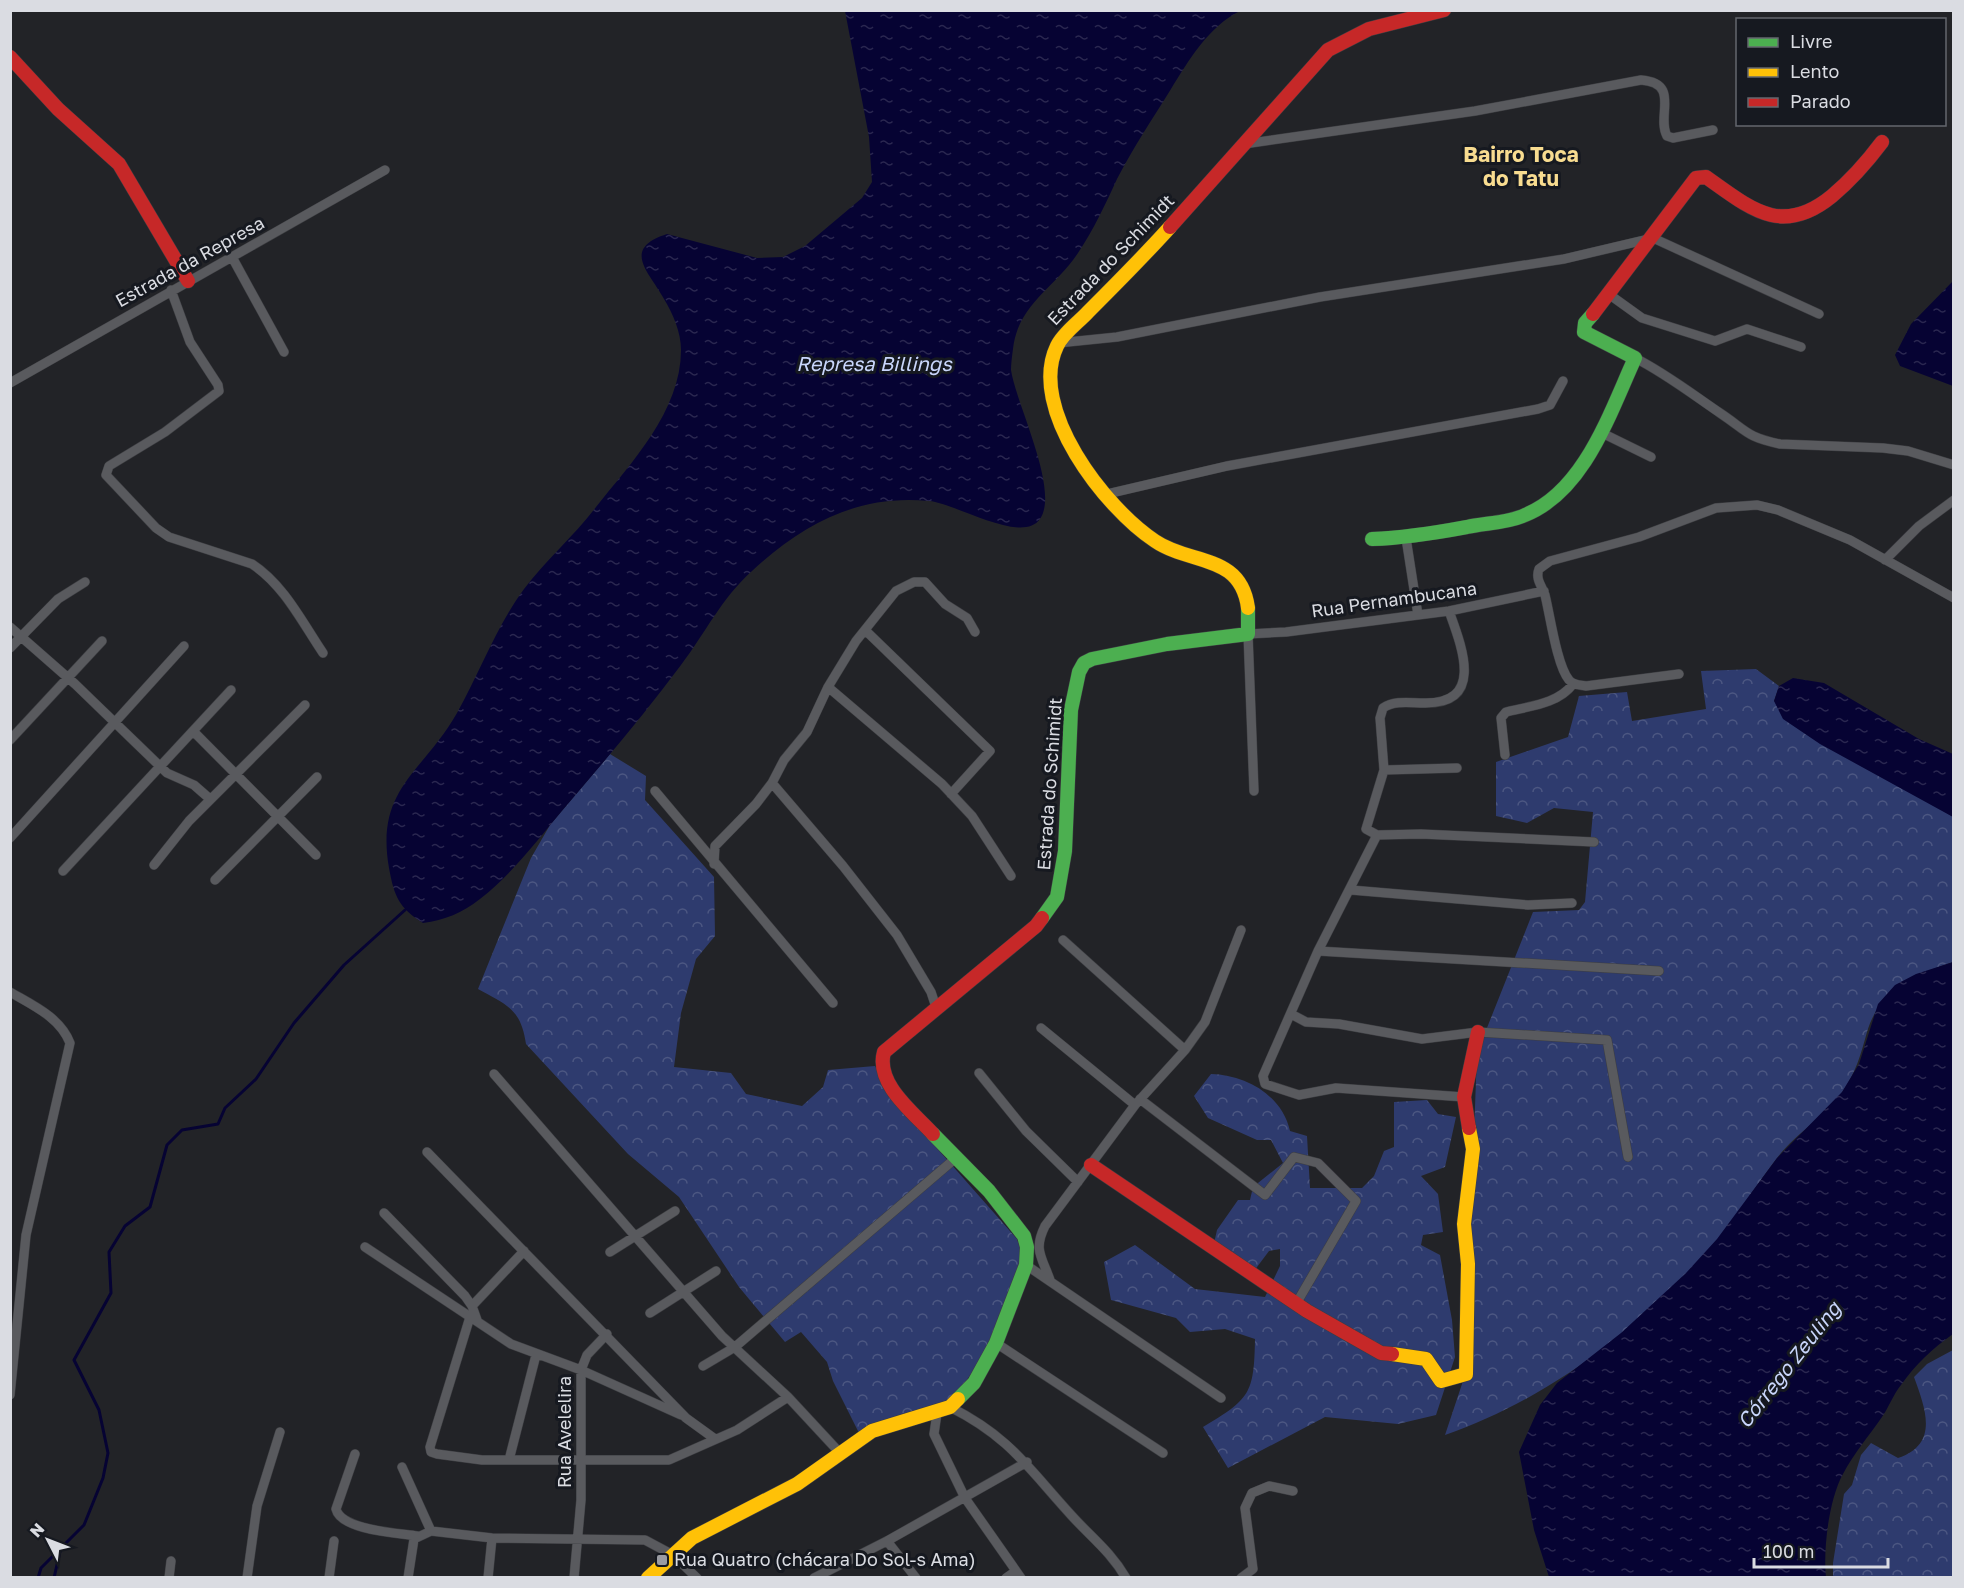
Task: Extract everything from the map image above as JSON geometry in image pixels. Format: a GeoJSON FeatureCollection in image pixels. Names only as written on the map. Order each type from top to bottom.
{"type":"FeatureCollection","features":[{"type":"Feature","properties":{"kind":"street","name":"Estrada do Schimidt"},"geometry":{"type":"LineString","coordinates":[[648,1578],[692,1538],[797,1484],[872,1431],[943,1410],[974,1383],[996,1343],[1026,1265],[1027,1247],[1024,1236],[989,1191],[898,1097],[881,1063],[889,1046],[1036,926],[1057,897],[1065,851],[1071,710],[1082,667],[1092,659],[1167,644],[1248,634],[1248,599],[1232,573],[1155,543],[1131,523],[1079,458],[1053,402],[1048,383],[1051,359],[1058,343],[1146,254],[1328,50],[1342,40],[1402,19],[1444,10]]}},
{"type":"Feature","properties":{"kind":"street"},"geometry":{"type":"LineString","coordinates":[[10,57],[58,109],[119,164],[188,281]]}},
{"type":"Feature","properties":{"kind":"street"},"geometry":{"type":"LineString","coordinates":[[1242,145],[1475,111],[1641,80],[1652,81],[1663,91],[1667,136],[1673,138],[1713,130]]}},
{"type":"Feature","properties":{"kind":"street"},"geometry":{"type":"LineString","coordinates":[[1882,142],[1848,183],[1811,212],[1797,217],[1766,213],[1748,205],[1706,177],[1696,178],[1610,295],[1586,323],[1584,332],[1658,370],[1698,400],[1721,413],[1745,433],[1760,440],[1780,444],[1908,451],[1953,465]]}},
{"type":"Feature","properties":{"kind":"street","name":"Estrada da Represa"},"geometry":{"type":"LineString","coordinates":[[10,383],[385,170]]}},
{"type":"Feature","properties":{"kind":"street"},"geometry":{"type":"LineString","coordinates":[[1058,343],[1117,338],[1320,297],[1564,259],[1653,238],[1820,314]]}},
{"type":"Feature","properties":{"kind":"street"},"geometry":{"type":"LineString","coordinates":[[232,257],[285,352]]}},
{"type":"Feature","properties":{"kind":"street"},"geometry":{"type":"LineString","coordinates":[[171,290],[190,342],[218,385],[219,391],[165,432],[109,466],[106,475],[156,528],[169,537],[252,564],[262,570],[277,585],[323,653]]}},
{"type":"Feature","properties":{"kind":"street"},"geometry":{"type":"LineString","coordinates":[[1610,295],[1642,318],[1715,341],[1747,329],[1801,347]]}},
{"type":"Feature","properties":{"kind":"street"},"geometry":{"type":"LineString","coordinates":[[1372,539],[1406,538],[1512,519],[1540,509],[1555,497],[1582,464],[1635,358]]}},
{"type":"Feature","properties":{"kind":"street"},"geometry":{"type":"LineString","coordinates":[[1107,494],[1227,466],[1538,409],[1550,405],[1563,381]]}},
{"type":"Feature","properties":{"kind":"street"},"geometry":{"type":"LineString","coordinates":[[1600,432],[1651,457]]}},
{"type":"Feature","properties":{"kind":"street"},"geometry":{"type":"LineString","coordinates":[[1885,560],[1919,526],[1953,500]]}},
{"type":"Feature","properties":{"kind":"street"},"geometry":{"type":"LineString","coordinates":[[1679,674],[1586,686],[1573,684],[1567,678],[1558,651],[1538,574],[1550,561],[1639,537],[1716,508],[1757,505],[1778,510],[1850,540],[1953,598]]}},
{"type":"Feature","properties":{"kind":"street"},"geometry":{"type":"LineString","coordinates":[[1406,538],[1418,615]]}},
{"type":"Feature","properties":{"kind":"street"},"geometry":{"type":"LineString","coordinates":[[10,648],[58,600],[85,582]]}},
{"type":"Feature","properties":{"kind":"street"},"geometry":{"type":"LineString","coordinates":[[714,864],[715,846],[756,804],[772,783],[784,760],[807,732],[828,687],[865,630],[896,591],[914,582],[925,582],[945,604],[967,618],[975,632]]}},
{"type":"Feature","properties":{"kind":"street","name":"Rua Pernambucana"},"geometry":{"type":"LineString","coordinates":[[1248,634],[1286,632],[1449,612],[1544,591]]}},
{"type":"Feature","properties":{"kind":"street"},"geometry":{"type":"LineString","coordinates":[[1449,612],[1463,649],[1464,680],[1456,695],[1448,701],[1397,702],[1383,708],[1380,718],[1384,770],[1366,829],[1377,835],[1421,834],[1594,842]]}},
{"type":"Feature","properties":{"kind":"street"},"geometry":{"type":"LineString","coordinates":[[10,627],[68,678],[160,766],[194,785],[210,799]]}},
{"type":"Feature","properties":{"kind":"street"},"geometry":{"type":"LineString","coordinates":[[865,630],[990,751],[951,794]]}},
{"type":"Feature","properties":{"kind":"street"},"geometry":{"type":"LineString","coordinates":[[1248,634],[1254,791]]}},
{"type":"Feature","properties":{"kind":"street"},"geometry":{"type":"LineString","coordinates":[[10,740],[102,641]]}},
{"type":"Feature","properties":{"kind":"street"},"geometry":{"type":"LineString","coordinates":[[10,838],[184,646]]}},
{"type":"Feature","properties":{"kind":"street"},"geometry":{"type":"LineString","coordinates":[[1505,755],[1501,718],[1506,712],[1557,699],[1573,684]]}},
{"type":"Feature","properties":{"kind":"street"},"geometry":{"type":"LineString","coordinates":[[828,687],[951,794],[972,816],[1011,876]]}},
{"type":"Feature","properties":{"kind":"street"},"geometry":{"type":"LineString","coordinates":[[63,871],[231,690]]}},
{"type":"Feature","properties":{"kind":"street"},"geometry":{"type":"LineString","coordinates":[[154,865],[210,799],[305,705]]}},
{"type":"Feature","properties":{"kind":"street"},"geometry":{"type":"LineString","coordinates":[[193,731],[316,855]]}},
{"type":"Feature","properties":{"kind":"street"},"geometry":{"type":"LineString","coordinates":[[1384,770],[1457,768]]}},
{"type":"Feature","properties":{"kind":"street"},"geometry":{"type":"LineString","coordinates":[[215,880],[316,777]]}},
{"type":"Feature","properties":{"kind":"street"},"geometry":{"type":"LineString","coordinates":[[772,783],[843,866],[897,935],[930,992],[936,1007]]}},
{"type":"Feature","properties":{"kind":"street"},"geometry":{"type":"LineString","coordinates":[[655,791],[833,1003]]}},
{"type":"Feature","properties":{"kind":"street"},"geometry":{"type":"LineString","coordinates":[[1377,835],[1318,951],[1263,1076],[1265,1084],[1299,1095],[1336,1088],[1464,1097]]}},
{"type":"Feature","properties":{"kind":"street"},"geometry":{"type":"LineString","coordinates":[[1351,890],[1528,905],[1572,903]]}},
{"type":"Feature","properties":{"kind":"street"},"geometry":{"type":"LineString","coordinates":[[1050,1280],[1038,1251],[1038,1240],[1045,1226],[1138,1102],[1185,1050],[1205,1022],[1241,930]]}},
{"type":"Feature","properties":{"kind":"street"},"geometry":{"type":"LineString","coordinates":[[1063,940],[1185,1050]]}},
{"type":"Feature","properties":{"kind":"street"},"geometry":{"type":"LineString","coordinates":[[1318,951],[1659,971]]}},
{"type":"Feature","properties":{"kind":"street"},"geometry":{"type":"LineString","coordinates":[[10,992],[47,1015],[67,1035],[70,1043],[26,1235],[10,1395]]}},
{"type":"Feature","properties":{"kind":"street"},"geometry":{"type":"LineString","coordinates":[[1291,1014],[1306,1022],[1339,1024],[1422,1039],[1478,1032],[1607,1041],[1628,1157]]}},
{"type":"Feature","properties":{"kind":"street"},"geometry":{"type":"LineString","coordinates":[[1041,1028],[1265,1195],[1294,1157],[1318,1163],[1356,1201],[1296,1304]]}},
{"type":"Feature","properties":{"kind":"street"},"geometry":{"type":"LineString","coordinates":[[1091,1165],[1296,1304],[1380,1353],[1426,1359],[1442,1381],[1466,1374],[1468,1264],[1464,1224],[1473,1149],[1464,1097],[1478,1032]]}},
{"type":"Feature","properties":{"kind":"street"},"geometry":{"type":"LineString","coordinates":[[979,1073],[1026,1131],[1078,1182]]}},
{"type":"Feature","properties":{"kind":"street"},"geometry":{"type":"LineString","coordinates":[[494,1074],[735,1347],[788,1397],[840,1453]]}},
{"type":"Feature","properties":{"kind":"street"},"geometry":{"type":"LineString","coordinates":[[428,1152],[686,1418],[715,1440]]}},
{"type":"Feature","properties":{"kind":"street"},"geometry":{"type":"LineString","coordinates":[[703,1366],[735,1347],[957,1157]]}},
{"type":"Feature","properties":{"kind":"street"},"geometry":{"type":"LineString","coordinates":[[610,1252],[675,1211]]}},
{"type":"Feature","properties":{"kind":"street"},"geometry":{"type":"LineString","coordinates":[[384,1213],[472,1306],[473,1318],[430,1450],[437,1454],[461,1458],[509,1460],[669,1460],[752,1421],[788,1397]]}},
{"type":"Feature","properties":{"kind":"street"},"geometry":{"type":"LineString","coordinates":[[366,1247],[511,1344],[581,1370],[686,1418]]}},
{"type":"Feature","properties":{"kind":"street"},"geometry":{"type":"LineString","coordinates":[[472,1306],[524,1251]]}},
{"type":"Feature","properties":{"kind":"street"},"geometry":{"type":"LineString","coordinates":[[1026,1265],[1050,1280],[1065,1295],[1221,1398]]}},
{"type":"Feature","properties":{"kind":"street"},"geometry":{"type":"LineString","coordinates":[[650,1313],[716,1271]]}},
{"type":"Feature","properties":{"kind":"street","name":"Rua Avelelira"},"geometry":{"type":"LineString","coordinates":[[574,1578],[579,1539],[582,1460],[581,1370],[587,1355],[607,1334]]}},
{"type":"Feature","properties":{"kind":"street"},"geometry":{"type":"LineString","coordinates":[[996,1343],[1162,1453]]}},
{"type":"Feature","properties":{"kind":"street"},"geometry":{"type":"LineString","coordinates":[[509,1460],[536,1355]]}},
{"type":"Feature","properties":{"kind":"street"},"geometry":{"type":"LineString","coordinates":[[1006,1578],[1019,1574],[965,1498],[934,1434],[943,1410],[984,1426],[1027,1462],[1074,1518],[1104,1546],[1126,1578]]}},
{"type":"Feature","properties":{"kind":"street"},"geometry":{"type":"LineString","coordinates":[[248,1578],[257,1506],[280,1432]]}},
{"type":"Feature","properties":{"kind":"street"},"geometry":{"type":"LineString","coordinates":[[356,1454],[336,1509],[337,1516],[343,1521],[416,1537],[431,1531],[492,1538],[645,1540],[673,1555],[697,1578]]}},
{"type":"Feature","properties":{"kind":"street"},"geometry":{"type":"LineString","coordinates":[[814,1578],[887,1541],[1027,1462]]}},
{"type":"Feature","properties":{"kind":"street"},"geometry":{"type":"LineString","coordinates":[[402,1467],[431,1531]]}},
{"type":"Feature","properties":{"kind":"street"},"geometry":{"type":"LineString","coordinates":[[1241,1578],[1253,1569],[1245,1508],[1252,1493],[1269,1486],[1293,1491]]}},
{"type":"Feature","properties":{"kind":"street"},"geometry":{"type":"LineString","coordinates":[[408,1578],[416,1537]]}},
{"type":"Feature","properties":{"kind":"street"},"geometry":{"type":"LineString","coordinates":[[488,1578],[492,1538]]}},
{"type":"Feature","properties":{"kind":"street"},"geometry":{"type":"LineString","coordinates":[[329,1578],[334,1541]]}},
{"type":"Feature","properties":{"kind":"street"},"geometry":{"type":"LineString","coordinates":[[887,1541],[916,1578]]}},
{"type":"Feature","properties":{"kind":"street"},"geometry":{"type":"LineString","coordinates":[[169,1578],[171,1561]]}},
{"type":"Feature","properties":{"kind":"green space"},"geometry":{"type":"Polygon","coordinates":[[[1756,669],[1779,686],[1774,701],[1953,817],[1953,962],[1925,972],[1889,994],[1873,1017],[1855,1070],[1843,1091],[1828,1109],[1785,1149],[1718,1239],[1660,1301],[1628,1329],[1559,1379],[1522,1401],[1445,1435],[1468,1366],[1468,1297],[1477,1053],[1533,912],[1579,910],[1585,902],[1593,812],[1554,808],[1527,823],[1496,816],[1496,762],[1568,737],[1579,696],[1627,692],[1632,721],[1706,709],[1701,671],[1756,669]]]}},
{"type":"Feature","properties":{"kind":"green space"},"geometry":{"type":"Polygon","coordinates":[[[610,754],[646,776],[645,800],[714,877],[715,936],[696,959],[681,1013],[674,1067],[731,1073],[746,1094],[802,1106],[823,1087],[828,1070],[875,1066],[890,1095],[1017,1239],[1023,1256],[1002,1314],[979,1362],[954,1399],[859,1433],[833,1381],[827,1362],[801,1332],[785,1342],[739,1287],[679,1197],[628,1154],[526,1044],[524,1032],[511,1009],[478,989],[531,858],[550,825],[610,754]]]}},
{"type":"Feature","properties":{"kind":"green space"},"geometry":{"type":"Polygon","coordinates":[[[1211,1074],[1237,1078],[1261,1089],[1279,1107],[1290,1131],[1307,1136],[1310,1188],[1362,1188],[1374,1176],[1384,1151],[1394,1147],[1394,1102],[1427,1100],[1438,1114],[1456,1117],[1445,1167],[1421,1176],[1438,1194],[1443,1232],[1423,1235],[1421,1245],[1440,1255],[1452,1320],[1455,1357],[1436,1415],[1398,1424],[1325,1417],[1228,1468],[1203,1427],[1231,1409],[1246,1393],[1253,1372],[1255,1339],[1225,1329],[1190,1332],[1176,1318],[1111,1300],[1104,1262],[1135,1245],[1195,1289],[1265,1297],[1280,1266],[1280,1249],[1269,1251],[1254,1271],[1213,1248],[1217,1230],[1238,1200],[1250,1200],[1253,1187],[1283,1163],[1271,1140],[1257,1140],[1208,1118],[1194,1096],[1211,1074]]]}},
{"type":"Feature","properties":{"kind":"green space"},"geometry":{"type":"Polygon","coordinates":[[[1953,1350],[1953,1577],[1833,1577],[1833,1563],[1844,1494],[1852,1485],[1861,1455],[1871,1443],[1898,1458],[1911,1452],[1919,1444],[1926,1425],[1925,1413],[1914,1377],[1927,1364],[1953,1350]]]}},
{"type":"Feature","properties":{"kind":"water","name":"Represa Billings"},"geometry":{"type":"Polygon","coordinates":[[[845,11],[1240,11],[1219,25],[1193,56],[1130,156],[1084,244],[1069,265],[1030,308],[1016,333],[1011,370],[1035,446],[1045,488],[1045,506],[1040,519],[1031,526],[1004,525],[940,503],[903,500],[879,502],[855,508],[812,526],[791,539],[752,571],[731,593],[652,703],[513,869],[467,908],[446,918],[423,923],[403,906],[391,878],[387,841],[389,818],[395,800],[457,713],[497,634],[524,589],[587,518],[638,454],[652,435],[673,394],[679,372],[680,337],[670,311],[646,271],[642,254],[645,247],[653,240],[667,234],[757,258],[783,257],[805,246],[862,198],[872,182],[869,137],[845,11]]]}},
{"type":"Feature","properties":{"kind":"water"},"geometry":{"type":"Polygon","coordinates":[[[1953,281],[1953,386],[1900,366],[1895,355],[1911,324],[1953,281]]]}},
{"type":"Feature","properties":{"kind":"water"},"geometry":{"type":"Polygon","coordinates":[[[1793,678],[1824,683],[1919,739],[1953,754],[1953,817],[1820,744],[1783,719],[1774,701],[1779,686],[1793,678]]]}},
{"type":"Feature","properties":{"kind":"water","name":"Córrego Zeuling"},"geometry":{"type":"Polygon","coordinates":[[[1953,962],[1953,1334],[1925,1357],[1906,1378],[1843,1474],[1834,1497],[1828,1524],[1825,1553],[1826,1577],[1549,1577],[1534,1530],[1519,1452],[1540,1405],[1557,1383],[1621,1333],[1686,1273],[1717,1239],[1777,1158],[1842,1092],[1859,1064],[1878,1004],[1895,985],[1916,974],[1953,962]]]}},
{"type":"Feature","properties":{"kind":"waterway"},"geometry":{"type":"LineString","coordinates":[[38,1578],[41,1568],[84,1525],[103,1478],[108,1453],[99,1410],[74,1360],[111,1293],[109,1252],[125,1226],[150,1207],[167,1145],[182,1130],[218,1124],[225,1108],[256,1079],[294,1023],[344,965],[405,910]]}},
{"type":"Feature","properties":{"kind":"waterway"},"geometry":{"type":"LineString","coordinates":[[54,1578],[61,1547]]}},
{"type":"Feature","properties":{"kind":"traffic: fast"},"geometry":{"type":"LineString","coordinates":[[1372,539],[1420,535],[1511,520],[1546,504],[1564,488],[1580,469],[1593,448],[1635,358],[1584,332],[1585,323],[1593,314]]}},
{"type":"Feature","properties":{"kind":"traffic: fast"},"geometry":{"type":"LineString","coordinates":[[1042,918],[1057,897],[1065,851],[1071,710],[1079,672],[1084,663],[1092,659],[1167,644],[1248,634],[1248,608]]}},
{"type":"Feature","properties":{"kind":"traffic: fast"},"geometry":{"type":"LineString","coordinates":[[933,1134],[989,1191],[1024,1236],[1027,1247],[1026,1265],[996,1343],[974,1383],[958,1399]]}},
{"type":"Feature","properties":{"kind":"traffic: slow"},"geometry":{"type":"LineString","coordinates":[[1170,227],[1060,341],[1051,371],[1053,398],[1062,426],[1076,454],[1114,505],[1135,526],[1155,541],[1169,549],[1225,569],[1243,590],[1248,608]]}},
{"type":"Feature","properties":{"kind":"traffic: slow"},"geometry":{"type":"LineString","coordinates":[[1392,1354],[1426,1359],[1441,1381],[1466,1374],[1468,1264],[1464,1224],[1473,1149],[1469,1128]]}},
{"type":"Feature","properties":{"kind":"traffic: slow"},"geometry":{"type":"LineString","coordinates":[[648,1578],[692,1538],[797,1484],[872,1431],[950,1407],[958,1399]]}},
{"type":"Feature","properties":{"kind":"traffic: jam"},"geometry":{"type":"LineString","coordinates":[[1170,227],[1328,50],[1369,29],[1444,10]]}},
{"type":"Feature","properties":{"kind":"traffic: jam"},"geometry":{"type":"LineString","coordinates":[[10,57],[58,109],[119,164],[188,281]]}},
{"type":"Feature","properties":{"kind":"traffic: jam"},"geometry":{"type":"LineString","coordinates":[[1593,314],[1696,178],[1706,177],[1752,208],[1767,214],[1798,215],[1814,208],[1846,184],[1882,142]]}},
{"type":"Feature","properties":{"kind":"traffic: jam"},"geometry":{"type":"LineString","coordinates":[[933,1134],[898,1097],[891,1086],[885,1075],[884,1052],[1036,926],[1042,918]]}},
{"type":"Feature","properties":{"kind":"traffic: jam"},"geometry":{"type":"LineString","coordinates":[[1469,1128],[1464,1097],[1478,1032]]}},
{"type":"Feature","properties":{"kind":"traffic: jam"},"geometry":{"type":"LineString","coordinates":[[1091,1165],[1307,1311],[1381,1353],[1392,1354]]}},
{"type":"Feature","properties":{"kind":"place","name":"Rua Quatro (chácara Do Sol-s Ama)"},"geometry":{"type":"Point","coordinates":[662,1560]}},
{"type":"Feature","properties":{"kind":"district","name":"Bairro Toca do Tatu"},"geometry":{"type":"Point","coordinates":[1521,167]}}]}
